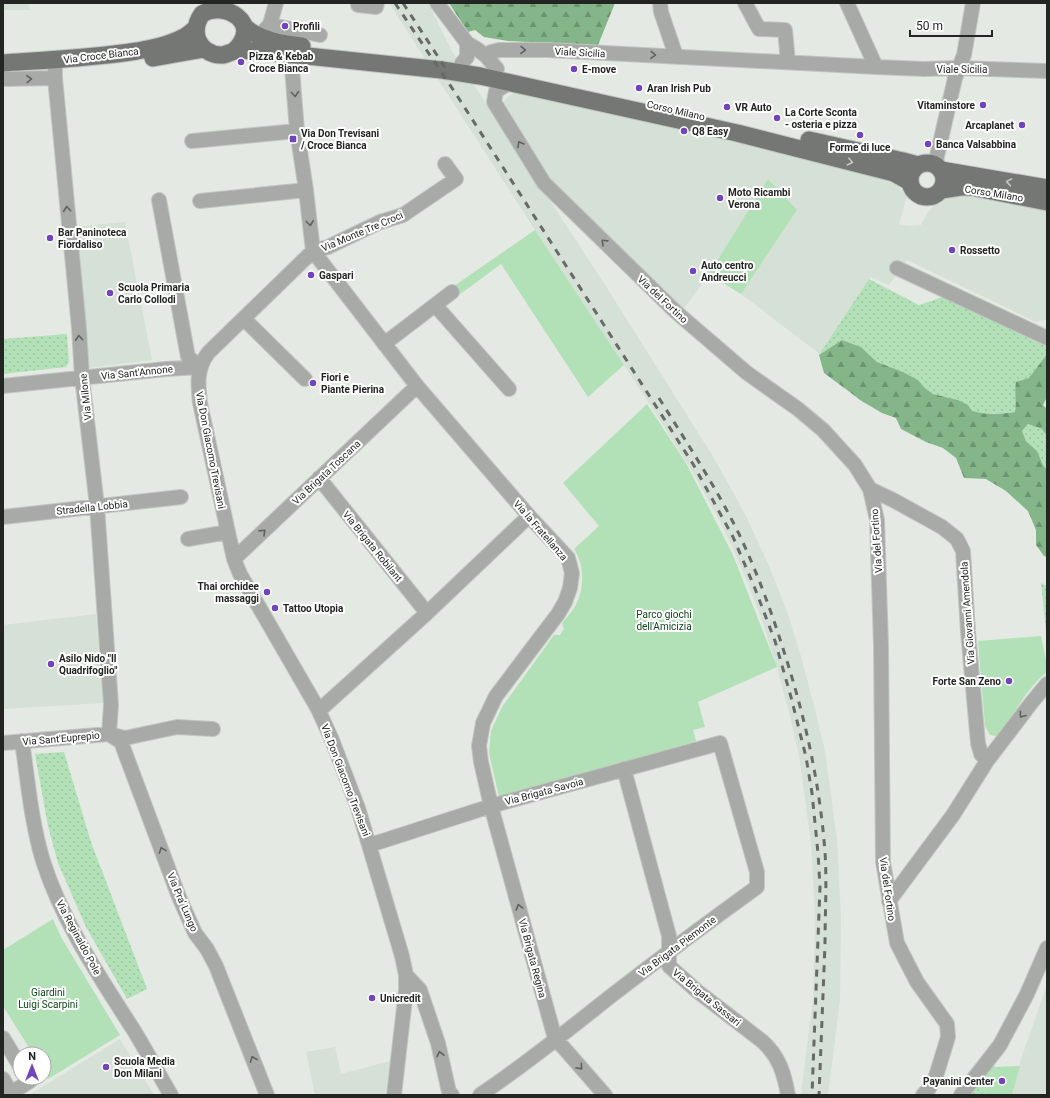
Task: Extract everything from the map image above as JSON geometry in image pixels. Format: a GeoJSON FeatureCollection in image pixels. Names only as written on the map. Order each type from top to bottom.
{"type":"FeatureCollection","features":[{"type":"Feature","properties":{"kind":"main road","name":"Via Croce Bianca"},"geometry":{"type":"LineString","coordinates":[[55,60],[112,55],[167,44],[184,37],[198,16],[210,8],[220,5],[229,8],[240,15],[245,27],[250,32],[265,30],[295,45],[438,64]]}},
{"type":"Feature","properties":{"kind":"main road"},"geometry":{"type":"LineString","coordinates":[[198,16],[198,40],[204,49]]}},
{"type":"Feature","properties":{"kind":"main road"},"geometry":{"type":"LineString","coordinates":[[234,51],[240,45],[244,36],[245,27]]}},
{"type":"Feature","properties":{"kind":"main road","name":"Via Croce Bianca"},"geometry":{"type":"LineString","coordinates":[[55,60],[113,64],[204,49],[219,55],[224,55],[234,51],[259,51],[291,55],[438,64]]}},
{"type":"Feature","properties":{"kind":"main road"},"geometry":{"type":"LineString","coordinates":[[3,63],[55,60]]}},
{"type":"Feature","properties":{"kind":"main road","name":"Corso Milano"},"geometry":{"type":"LineString","coordinates":[[438,64],[492,63],[658,107],[918,165]]}},
{"type":"Feature","properties":{"kind":"main road","name":"Corso Milano"},"geometry":{"type":"LineString","coordinates":[[438,64],[509,83],[789,146],[894,173],[910,182]]}},
{"type":"Feature","properties":{"kind":"main road"},"geometry":{"type":"LineString","coordinates":[[927,163],[938,168],[943,174],[944,182],[941,190],[937,194],[929,197],[921,196],[914,191],[910,182],[912,172],[918,165],[927,163]]}},
{"type":"Feature","properties":{"kind":"main road","name":"Corso Milano"},"geometry":{"type":"LineString","coordinates":[[938,168],[1047,188]]}},
{"type":"Feature","properties":{"kind":"main road","name":"Corso Milano"},"geometry":{"type":"LineString","coordinates":[[941,190],[971,187],[1047,202]]}},
{"type":"Feature","properties":{"kind":"street"},"geometry":{"type":"LineString","coordinates":[[265,30],[276,3]]}},
{"type":"Feature","properties":{"kind":"street"},"geometry":{"type":"LineString","coordinates":[[358,5],[376,7],[377,3]]}},
{"type":"Feature","properties":{"kind":"street"},"geometry":{"type":"LineString","coordinates":[[437,3],[467,43],[477,49],[492,63]]}},
{"type":"Feature","properties":{"kind":"street"},"geometry":{"type":"LineString","coordinates":[[660,3],[661,12],[676,56]]}},
{"type":"Feature","properties":{"kind":"street"},"geometry":{"type":"LineString","coordinates":[[745,3],[759,29],[785,30],[788,62]]}},
{"type":"Feature","properties":{"kind":"street"},"geometry":{"type":"LineString","coordinates":[[847,3],[876,67]]}},
{"type":"Feature","properties":{"kind":"street"},"geometry":{"type":"LineString","coordinates":[[938,168],[955,78],[964,55],[973,3]]}},
{"type":"Feature","properties":{"kind":"street","name":"Via Croce Bianca"},"geometry":{"type":"LineString","coordinates":[[265,30],[283,28],[320,35]]}},
{"type":"Feature","properties":{"kind":"street"},"geometry":{"type":"LineString","coordinates":[[462,63],[467,57],[467,43]]}},
{"type":"Feature","properties":{"kind":"street","name":"Viale Sicilia"},"geometry":{"type":"LineString","coordinates":[[492,63],[491,52],[507,49],[924,69],[959,68],[1047,71]]}},
{"type":"Feature","properties":{"kind":"street"},"geometry":{"type":"LineString","coordinates":[[291,55],[297,131],[313,251]]}},
{"type":"Feature","properties":{"kind":"street","name":"Via Milone"},"geometry":{"type":"LineString","coordinates":[[55,60],[55,78],[79,328],[82,377],[97,506],[111,705],[109,734]]}},
{"type":"Feature","properties":{"kind":"street"},"geometry":{"type":"LineString","coordinates":[[3,79],[55,78]]}},
{"type":"Feature","properties":{"kind":"street","name":"Via del Fortino"},"geometry":{"type":"LineString","coordinates":[[509,83],[496,91],[494,102],[544,183],[676,312],[747,373],[798,409],[823,430],[855,465],[870,489],[877,520],[881,646],[883,862],[897,943],[917,982],[947,1024],[948,1037],[936,1076],[928,1090],[923,1095]]}},
{"type":"Feature","properties":{"kind":"street"},"geometry":{"type":"LineString","coordinates":[[192,141],[297,131]]}},
{"type":"Feature","properties":{"kind":"street","name":"Via Monte Tre Croci"},"geometry":{"type":"LineString","coordinates":[[313,251],[328,247],[380,222],[403,215],[456,179],[445,164]]}},
{"type":"Feature","properties":{"kind":"street"},"geometry":{"type":"LineString","coordinates":[[200,201],[306,190]]}},
{"type":"Feature","properties":{"kind":"street"},"geometry":{"type":"LineString","coordinates":[[158,200],[188,357],[200,367]]}},
{"type":"Feature","properties":{"kind":"street","name":"Via Don Giacomo Trevisani"},"geometry":{"type":"LineString","coordinates":[[313,251],[208,353],[200,367],[198,385],[200,403],[234,559],[243,581],[318,709],[345,772],[370,845],[402,956],[406,975],[406,990],[394,1095]]}},
{"type":"Feature","properties":{"kind":"street","name":"Via la Fratellanza"},"geometry":{"type":"LineString","coordinates":[[313,251],[417,386],[529,516],[568,558],[572,573],[570,588],[565,602],[558,614],[496,696],[483,723],[480,746],[481,762],[492,806]]}},
{"type":"Feature","properties":{"kind":"street"},"geometry":{"type":"LineString","coordinates":[[898,268],[1047,338]]}},
{"type":"Feature","properties":{"kind":"street"},"geometry":{"type":"LineString","coordinates":[[384,344],[452,292]]}},
{"type":"Feature","properties":{"kind":"street"},"geometry":{"type":"LineString","coordinates":[[435,305],[509,389]]}},
{"type":"Feature","properties":{"kind":"street"},"geometry":{"type":"LineString","coordinates":[[244,318],[305,379]]}},
{"type":"Feature","properties":{"kind":"street","name":"Via Sant'Annone"},"geometry":{"type":"LineString","coordinates":[[3,386],[174,368],[200,367]]}},
{"type":"Feature","properties":{"kind":"street","name":"Via Brigata Toscana"},"geometry":{"type":"LineString","coordinates":[[234,559],[417,386]]}},
{"type":"Feature","properties":{"kind":"street","name":"Via Brigata Robilant"},"geometry":{"type":"LineString","coordinates":[[319,478],[427,613]]}},
{"type":"Feature","properties":{"kind":"street","name":"Via Giovanni Amendola"},"geometry":{"type":"LineString","coordinates":[[870,489],[894,500],[942,527],[957,539],[963,551],[968,632],[978,743],[982,754],[987,761]]}},
{"type":"Feature","properties":{"kind":"street","name":"Stradella Lobbia"},"geometry":{"type":"LineString","coordinates":[[3,517],[181,498]]}},
{"type":"Feature","properties":{"kind":"street"},"geometry":{"type":"LineString","coordinates":[[318,709],[323,707],[427,613],[529,516]]}},
{"type":"Feature","properties":{"kind":"street"},"geometry":{"type":"LineString","coordinates":[[188,539],[228,532]]}},
{"type":"Feature","properties":{"kind":"street"},"geometry":{"type":"LineString","coordinates":[[889,901],[953,815],[987,761],[1047,684]]}},
{"type":"Feature","properties":{"kind":"street","name":"Via Sant'Euprepio"},"geometry":{"type":"LineString","coordinates":[[3,743],[109,734],[125,738],[177,727],[213,729]]}},
{"type":"Feature","properties":{"kind":"street","name":"Via Pra' Lungo"},"geometry":{"type":"LineString","coordinates":[[109,734],[121,742],[180,897],[196,933],[216,966],[267,1095]]}},
{"type":"Feature","properties":{"kind":"street","name":"Via Reginaldo Pole"},"geometry":{"type":"LineString","coordinates":[[22,741],[33,822],[44,862],[60,904],[81,945],[143,1046],[170,1095]]}},
{"type":"Feature","properties":{"kind":"street","name":"Via Brigata Savoia"},"geometry":{"type":"LineString","coordinates":[[370,845],[492,806],[720,743]]}},
{"type":"Feature","properties":{"kind":"street","name":"Via Brigata Piemonte"},"geometry":{"type":"LineString","coordinates":[[480,1095],[496,1085],[669,951],[757,887],[757,872],[720,743]]}},
{"type":"Feature","properties":{"kind":"street","name":"Via Brigata Sassari"},"geometry":{"type":"LineString","coordinates":[[624,769],[669,936],[670,966],[697,991],[771,1049],[784,1077],[788,1095]]}},
{"type":"Feature","properties":{"kind":"street","name":"Via Brigata Regina"},"geometry":{"type":"LineString","coordinates":[[492,806],[556,1039],[605,1095]]}},
{"type":"Feature","properties":{"kind":"street"},"geometry":{"type":"LineString","coordinates":[[961,1095],[1000,1045],[1027,994],[1047,948]]}},
{"type":"Feature","properties":{"kind":"street"},"geometry":{"type":"LineString","coordinates":[[406,975],[420,990],[438,1043],[449,1094]]}},
{"type":"Feature","properties":{"kind":"street"},"geometry":{"type":"LineString","coordinates":[[3,1038],[12,1053]]}},
{"type":"Feature","properties":{"kind":"street"},"geometry":{"type":"LineString","coordinates":[[3,1079],[11,1093],[22,1086]]}},
{"type":"Feature","properties":{"kind":"shaded area"},"geometry":{"type":"Polygon","coordinates":[[[3,3],[28,3],[30,10],[3,10],[3,3]]]}},
{"type":"Feature","properties":{"kind":"shaded area"},"geometry":{"type":"Polygon","coordinates":[[[389,3],[428,3],[453,53],[602,280],[714,458],[746,516],[769,566],[788,614],[814,706],[825,751],[837,840],[841,917],[840,1000],[828,1095],[801,1095],[813,998],[815,918],[811,843],[799,755],[789,712],[763,623],[745,576],[723,527],[692,471],[389,3]]]}},
{"type":"Feature","properties":{"kind":"shaded area"},"geometry":{"type":"Polygon","coordinates":[[[513,92],[742,140],[893,181],[907,196],[899,224],[908,226],[921,225],[928,212],[937,202],[946,196],[966,194],[1047,210],[1047,319],[1036,322],[907,260],[889,285],[871,277],[821,355],[741,294],[709,274],[683,310],[562,201],[500,105],[513,92]]]}},
{"type":"Feature","properties":{"kind":"shaded area","name":"Scuola Primaria Carlo Collodi"},"geometry":{"type":"Polygon","coordinates":[[[125,222],[152,360],[88,368],[75,227],[125,222]]]}},
{"type":"Feature","properties":{"kind":"shaded area","name":"Asilo Nido \"Il Quadrifoglio\""},"geometry":{"type":"Polygon","coordinates":[[[96,614],[103,703],[3,709],[3,625],[96,614]]]}},
{"type":"Feature","properties":{"kind":"shaded area"},"geometry":{"type":"Polygon","coordinates":[[[1047,985],[1047,1095],[1012,1095],[1021,1059],[1047,985]]]}},
{"type":"Feature","properties":{"kind":"shaded area","name":"Scuola Media Don Milani"},"geometry":{"type":"Polygon","coordinates":[[[120,1039],[154,1095],[29,1095],[44,1086],[52,1086],[52,1081],[120,1039]]]}},
{"type":"Feature","properties":{"kind":"shaded area"},"geometry":{"type":"Polygon","coordinates":[[[335,1047],[341,1074],[390,1061],[385,1095],[315,1095],[306,1052],[335,1047]]]}},
{"type":"Feature","properties":{"kind":"green space"},"geometry":{"type":"Polygon","coordinates":[[[449,3],[615,3],[596,50],[573,44],[508,41],[484,37],[475,30],[468,32],[449,3]]]}},
{"type":"Feature","properties":{"kind":"green space"},"geometry":{"type":"Polygon","coordinates":[[[768,179],[797,210],[741,294],[709,274],[768,179]]]}},
{"type":"Feature","properties":{"kind":"green space"},"geometry":{"type":"Polygon","coordinates":[[[535,230],[624,365],[588,397],[501,264],[459,295],[454,286],[535,230]]]}},
{"type":"Feature","properties":{"kind":"green space"},"geometry":{"type":"Polygon","coordinates":[[[869,279],[919,305],[943,297],[1047,347],[1047,354],[1029,378],[1015,387],[1017,403],[1015,412],[972,412],[958,400],[933,394],[918,380],[903,372],[877,362],[861,347],[842,340],[819,355],[869,279]]]}},
{"type":"Feature","properties":{"kind":"green space"},"geometry":{"type":"Polygon","coordinates":[[[67,334],[69,362],[66,367],[3,374],[3,339],[67,334]]]}},
{"type":"Feature","properties":{"kind":"green space"},"geometry":{"type":"Polygon","coordinates":[[[842,340],[861,347],[877,362],[903,372],[918,380],[933,394],[958,400],[968,405],[972,411],[988,414],[1015,412],[1016,382],[1029,378],[1047,354],[1047,397],[1043,405],[1047,409],[1047,436],[1042,429],[1028,424],[1022,431],[1026,441],[1037,451],[1043,465],[1047,470],[1047,557],[1044,556],[1036,545],[1036,530],[1028,511],[1006,491],[986,479],[964,478],[956,458],[943,448],[926,442],[901,429],[896,418],[882,413],[860,400],[824,373],[819,355],[842,340]]]}},
{"type":"Feature","properties":{"kind":"green space","name":"Parco giochi dell'Amicizia"},"geometry":{"type":"Polygon","coordinates":[[[647,404],[686,463],[733,555],[777,667],[698,702],[705,727],[693,730],[696,741],[500,801],[489,753],[491,731],[502,707],[554,635],[560,635],[564,629],[562,623],[578,601],[582,586],[582,570],[578,556],[574,549],[599,526],[563,483],[647,404]]]}},
{"type":"Feature","properties":{"kind":"green space"},"geometry":{"type":"Polygon","coordinates":[[[1028,424],[1042,429],[1047,436],[1047,470],[1043,465],[1037,451],[1026,441],[1022,431],[1028,424]]]}},
{"type":"Feature","properties":{"kind":"green space"},"geometry":{"type":"Polygon","coordinates":[[[1041,583],[1047,586],[1047,641],[1041,583]]]}},
{"type":"Feature","properties":{"kind":"green space"},"geometry":{"type":"Polygon","coordinates":[[[1041,636],[1047,672],[1033,686],[997,736],[990,735],[985,726],[978,641],[1041,636]]]}},
{"type":"Feature","properties":{"kind":"green space"},"geometry":{"type":"Polygon","coordinates":[[[64,752],[91,842],[147,989],[127,999],[86,927],[58,863],[48,826],[35,754],[64,752]]]}},
{"type":"Feature","properties":{"kind":"green space","name":"Giardini Luigi Scarpini"},"geometry":{"type":"Polygon","coordinates":[[[53,919],[61,937],[120,1035],[52,1077],[52,1046],[28,1046],[3,1006],[3,950],[53,919]]]}},
{"type":"Feature","properties":{"kind":"green space"},"geometry":{"type":"Polygon","coordinates":[[[991,1064],[995,1067],[983,1095],[966,1095],[991,1064]]]}},
{"type":"Feature","properties":{"kind":"green space","name":"Payanini Center"},"geometry":{"type":"Polygon","coordinates":[[[1020,1066],[1012,1095],[983,1095],[995,1067],[1020,1066]]]}},
{"type":"Feature","properties":{"kind":"railway"},"geometry":{"type":"LineString","coordinates":[[395,3],[456,94],[693,464],[733,537],[754,586],[775,641],[791,697],[806,757],[812,793],[820,887],[812,1095]]}},
{"type":"Feature","properties":{"kind":"railway"},"geometry":{"type":"LineString","coordinates":[[403,3],[448,72]]}},
{"type":"Feature","properties":{"kind":"railway"},"geometry":{"type":"LineString","coordinates":[[659,398],[711,482],[746,549],[776,627],[806,730],[820,803],[826,864],[825,944],[819,1095]]}},
{"type":"Feature","properties":{"kind":"place","name":"Profili"},"geometry":{"type":"Point","coordinates":[285,26]}},
{"type":"Feature","properties":{"kind":"place","name":"Pizza & Kebab Croce Bianca"},"geometry":{"type":"Point","coordinates":[241,62]}},
{"type":"Feature","properties":{"kind":"place","name":"E-move"},"geometry":{"type":"Point","coordinates":[574,69]}},
{"type":"Feature","properties":{"kind":"place","name":"Aran Irish Pub"},"geometry":{"type":"Point","coordinates":[639,88]}},
{"type":"Feature","properties":{"kind":"place","name":"Vitaminstore"},"geometry":{"type":"Point","coordinates":[983,105]}},
{"type":"Feature","properties":{"kind":"place","name":"VR Auto"},"geometry":{"type":"Point","coordinates":[727,107]}},
{"type":"Feature","properties":{"kind":"place","name":"La Corte Sconta - osteria e pizza"},"geometry":{"type":"Point","coordinates":[777,118]}},
{"type":"Feature","properties":{"kind":"place","name":"Arcaplanet"},"geometry":{"type":"Point","coordinates":[1022,125]}},
{"type":"Feature","properties":{"kind":"place","name":"Q8 Easy"},"geometry":{"type":"Point","coordinates":[684,131]}},
{"type":"Feature","properties":{"kind":"place","name":"Forme di luce"},"geometry":{"type":"Point","coordinates":[860,135]}},
{"type":"Feature","properties":{"kind":"place","name":"Via Don Trevisani / Croce Bianca"},"geometry":{"type":"Point","coordinates":[293,139]}},
{"type":"Feature","properties":{"kind":"place","name":"Banca Valsabbina"},"geometry":{"type":"Point","coordinates":[928,144]}},
{"type":"Feature","properties":{"kind":"place","name":"Moto Ricambi Verona"},"geometry":{"type":"Point","coordinates":[720,198]}},
{"type":"Feature","properties":{"kind":"place","name":"Bar Paninoteca Fiordaliso"},"geometry":{"type":"Point","coordinates":[50,238]}},
{"type":"Feature","properties":{"kind":"place","name":"Rossetto"},"geometry":{"type":"Point","coordinates":[952,250]}},
{"type":"Feature","properties":{"kind":"place","name":"Auto centro Andreucci"},"geometry":{"type":"Point","coordinates":[693,271]}},
{"type":"Feature","properties":{"kind":"place","name":"Gaspari"},"geometry":{"type":"Point","coordinates":[311,275]}},
{"type":"Feature","properties":{"kind":"place","name":"Scuola Primaria Carlo Collodi"},"geometry":{"type":"Point","coordinates":[110,293]}},
{"type":"Feature","properties":{"kind":"place","name":"Fiori e Piante Pierina"},"geometry":{"type":"Point","coordinates":[313,383]}},
{"type":"Feature","properties":{"kind":"place","name":"Thai orchidee massaggi"},"geometry":{"type":"Point","coordinates":[267,592]}},
{"type":"Feature","properties":{"kind":"place","name":"Tattoo Utopia"},"geometry":{"type":"Point","coordinates":[275,608]}},
{"type":"Feature","properties":{"kind":"place","name":"Asilo Nido \"Il Quadrifoglio\""},"geometry":{"type":"Point","coordinates":[51,664]}},
{"type":"Feature","properties":{"kind":"place","name":"Forte San Zeno"},"geometry":{"type":"Point","coordinates":[1009,681]}},
{"type":"Feature","properties":{"kind":"place","name":"Unicredit"},"geometry":{"type":"Point","coordinates":[372,998]}},
{"type":"Feature","properties":{"kind":"place","name":"Scuola Media Don Milani"},"geometry":{"type":"Point","coordinates":[106,1067]}},
{"type":"Feature","properties":{"kind":"place","name":"Payanini Center"},"geometry":{"type":"Point","coordinates":[1002,1081]}}]}
